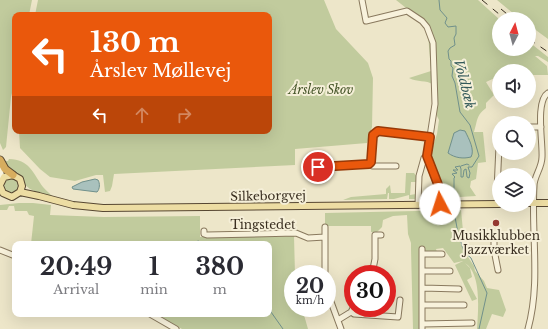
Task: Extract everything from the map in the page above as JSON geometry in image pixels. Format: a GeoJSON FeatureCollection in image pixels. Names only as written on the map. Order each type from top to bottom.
{"type":"FeatureCollection","features":[{"type":"Feature","properties":{"kind":"highway"},"geometry":{"type":"LineString","coordinates":[[0,160],[5,169],[13,175]]}},
{"type":"Feature","properties":{"kind":"main road"},"geometry":{"type":"LineString","coordinates":[[7,175],[13,175],[20,178],[21,189],[12,197],[2,194],[1,183],[7,175]]}},
{"type":"Feature","properties":{"kind":"main road","name":"Silkeborgvej"},"geometry":{"type":"LineString","coordinates":[[21,189],[39,196],[73,205],[103,208],[492,204]]}},
{"type":"Feature","properties":{"kind":"main road"},"geometry":{"type":"LineString","coordinates":[[536,203],[548,203]]}},
{"type":"Feature","properties":{"kind":"street"},"geometry":{"type":"LineString","coordinates":[[362,0],[366,21],[407,11],[427,27],[433,43],[435,97],[434,118],[427,156],[439,187],[440,204]]}},
{"type":"Feature","properties":{"kind":"street"},"geometry":{"type":"LineString","coordinates":[[536,177],[542,163],[541,127],[543,98],[548,92]]}},
{"type":"Feature","properties":{"kind":"street"},"geometry":{"type":"LineString","coordinates":[[536,127],[541,127]]}},
{"type":"Feature","properties":{"kind":"street"},"geometry":{"type":"LineString","coordinates":[[396,166],[372,166],[373,135],[378,131],[430,137]]}},
{"type":"Feature","properties":{"kind":"street"},"geometry":{"type":"LineString","coordinates":[[418,205],[419,176],[424,158],[427,156]]}},
{"type":"Feature","properties":{"kind":"street"},"geometry":{"type":"LineString","coordinates":[[318,167],[369,164],[371,162]]}},
{"type":"Feature","properties":{"kind":"street"},"geometry":{"type":"LineString","coordinates":[[0,167],[1,183]]}},
{"type":"Feature","properties":{"kind":"street"},"geometry":{"type":"LineString","coordinates":[[528,329],[536,276],[533,212]]}},
{"type":"Feature","properties":{"kind":"street"},"geometry":{"type":"LineString","coordinates":[[325,227],[325,265]]}},
{"type":"Feature","properties":{"kind":"street","name":"Tingstedet"},"geometry":{"type":"LineString","coordinates":[[204,231],[204,234],[207,235],[296,233],[308,238],[325,238]]}},
{"type":"Feature","properties":{"kind":"street"},"geometry":{"type":"LineString","coordinates":[[374,265],[376,259],[375,235],[381,235]]}},
{"type":"Feature","properties":{"kind":"street"},"geometry":{"type":"LineString","coordinates":[[498,270],[494,250],[494,237],[535,235]]}},
{"type":"Feature","properties":{"kind":"street"},"geometry":{"type":"LineString","coordinates":[[0,250],[12,255]]}},
{"type":"Feature","properties":{"kind":"street"},"geometry":{"type":"LineString","coordinates":[[442,254],[422,251],[422,327],[441,323],[472,323]]}},
{"type":"Feature","properties":{"kind":"street"},"geometry":{"type":"LineString","coordinates":[[423,271],[450,271]]}},
{"type":"Feature","properties":{"kind":"street"},"geometry":{"type":"LineString","coordinates":[[422,288],[459,289]]}},
{"type":"Feature","properties":{"kind":"street"},"geometry":{"type":"LineString","coordinates":[[396,317],[398,317],[400,300]]}},
{"type":"Feature","properties":{"kind":"street"},"geometry":{"type":"LineString","coordinates":[[422,305],[464,306]]}},
{"type":"Feature","properties":{"kind":"street"},"geometry":{"type":"LineString","coordinates":[[336,315],[341,329]]}},
{"type":"Feature","properties":{"kind":"street"},"geometry":{"type":"LineString","coordinates":[[338,320],[344,316]]}},
{"type":"Feature","properties":{"kind":"street"},"geometry":{"type":"LineString","coordinates":[[155,317],[176,329]]}},
{"type":"Feature","properties":{"kind":"green space"},"geometry":{"type":"Polygon","coordinates":[[[0,0],[32,0],[30,12],[12,12],[12,93],[6,147],[3,150],[0,143],[0,0]]]}},
{"type":"Feature","properties":{"kind":"green space","name":"Årslev Skov"},"geometry":{"type":"Polygon","coordinates":[[[38,0],[324,0],[336,29],[368,63],[373,78],[372,127],[367,143],[295,149],[295,165],[114,174],[110,191],[105,192],[103,175],[96,175],[75,181],[50,177],[20,148],[19,134],[272,134],[272,12],[36,12],[38,0]]]}},
{"type":"Feature","properties":{"kind":"green space"},"geometry":{"type":"Polygon","coordinates":[[[396,0],[478,0],[492,13],[492,56],[535,56],[547,66],[548,75],[536,75],[536,64],[492,64],[492,79],[486,82],[492,92],[492,97],[486,103],[486,108],[479,116],[474,132],[483,132],[486,162],[478,163],[476,179],[471,181],[470,187],[476,196],[444,198],[439,175],[430,155],[437,134],[439,120],[437,116],[437,95],[434,85],[428,82],[409,78],[431,71],[428,34],[420,19],[396,0]]]}},
{"type":"Feature","properties":{"kind":"green space"},"geometry":{"type":"Polygon","coordinates":[[[497,0],[548,0],[548,39],[536,30],[536,12],[512,12],[497,0]]]}},
{"type":"Feature","properties":{"kind":"green space"},"geometry":{"type":"Polygon","coordinates":[[[536,48],[548,57],[548,62],[536,56],[536,48]]]}},
{"type":"Feature","properties":{"kind":"green space"},"geometry":{"type":"Polygon","coordinates":[[[9,159],[21,161],[26,164],[43,187],[54,198],[30,189],[24,184],[21,177],[18,174],[11,172],[4,161],[8,161],[9,159]]]}},
{"type":"Feature","properties":{"kind":"green space"},"geometry":{"type":"Polygon","coordinates":[[[406,173],[414,173],[417,177],[416,182],[411,182],[410,195],[416,194],[415,199],[409,199],[409,195],[389,199],[388,193],[387,199],[343,200],[351,197],[386,194],[386,189],[390,185],[391,193],[405,193],[406,173]]]}},
{"type":"Feature","properties":{"kind":"green space"},"geometry":{"type":"Polygon","coordinates":[[[11,177],[18,182],[19,185],[14,192],[11,193],[4,188],[3,185],[8,178],[11,177]]]}},
{"type":"Feature","properties":{"kind":"green space"},"geometry":{"type":"Polygon","coordinates":[[[33,203],[51,205],[50,215],[104,217],[200,216],[200,237],[294,236],[295,265],[284,265],[284,317],[305,317],[308,329],[182,329],[161,317],[272,317],[272,241],[31,241],[34,216],[29,215],[27,211],[15,211],[14,206],[9,206],[7,210],[0,210],[0,205],[33,203]]]}},
{"type":"Feature","properties":{"kind":"green space"},"geometry":{"type":"Polygon","coordinates":[[[461,210],[463,231],[492,233],[491,239],[459,240],[474,266],[475,271],[484,281],[487,288],[499,290],[506,310],[503,317],[492,314],[486,329],[477,329],[478,293],[477,284],[470,268],[472,277],[467,280],[477,299],[472,301],[455,265],[463,261],[454,263],[443,248],[436,249],[437,252],[425,252],[424,248],[420,248],[420,329],[413,329],[411,243],[408,234],[407,215],[393,216],[383,220],[382,227],[377,232],[371,232],[371,226],[325,226],[325,213],[461,210]]]}},
{"type":"Feature","properties":{"kind":"water"},"geometry":{"type":"Polygon","coordinates":[[[460,130],[465,131],[470,141],[472,148],[471,157],[459,158],[448,153],[454,133],[460,130]]]}},
{"type":"Feature","properties":{"kind":"water"},"geometry":{"type":"Polygon","coordinates":[[[95,179],[98,180],[99,183],[97,192],[73,189],[72,187],[82,182],[95,179]]]}},
{"type":"Feature","properties":{"kind":"waterway","name":"Voldbæk"},"geometry":{"type":"LineString","coordinates":[[439,0],[440,10],[447,18],[445,23],[448,27],[456,26],[456,34],[454,38],[455,45],[448,51],[451,66],[453,68],[452,76],[455,83],[460,112],[470,125],[479,156],[472,167],[468,167],[470,173],[469,178],[467,177],[466,169],[464,170],[463,177],[461,177],[460,166],[455,167],[458,170],[453,170],[457,173],[452,174],[455,177],[454,192]]}},
{"type":"Feature","properties":{"kind":"waterway","name":"Voldbæk"},"geometry":{"type":"LineString","coordinates":[[461,166],[467,164],[469,165]]}},
{"type":"Feature","properties":{"kind":"waterway","name":"Voldbæk"},"geometry":{"type":"LineString","coordinates":[[455,217],[464,252],[471,258],[487,293],[479,329]]}},
{"type":"Feature","properties":{"kind":"waterway"},"geometry":{"type":"LineString","coordinates":[[272,313],[283,329]]}},
{"type":"Feature","properties":{"kind":"railway"},"geometry":{"type":"LineString","coordinates":[[482,0],[497,12]]}},
{"type":"Feature","properties":{"kind":"railway"},"geometry":{"type":"LineString","coordinates":[[501,9],[505,12]]}},
{"type":"Feature","properties":{"kind":"railway"},"geometry":{"type":"LineString","coordinates":[[536,44],[548,52]]}},
{"type":"Feature","properties":{"kind":"place","name":"Musikklubben Jazzværket"},"geometry":{"type":"Point","coordinates":[496,223]}},
{"type":"Feature","properties":{"kind":"route"},"geometry":{"type":"LineString","coordinates":[[318,167],[343,164],[369,164],[371,162],[373,135],[378,131],[430,137],[427,156],[439,187],[440,204]]}}]}
